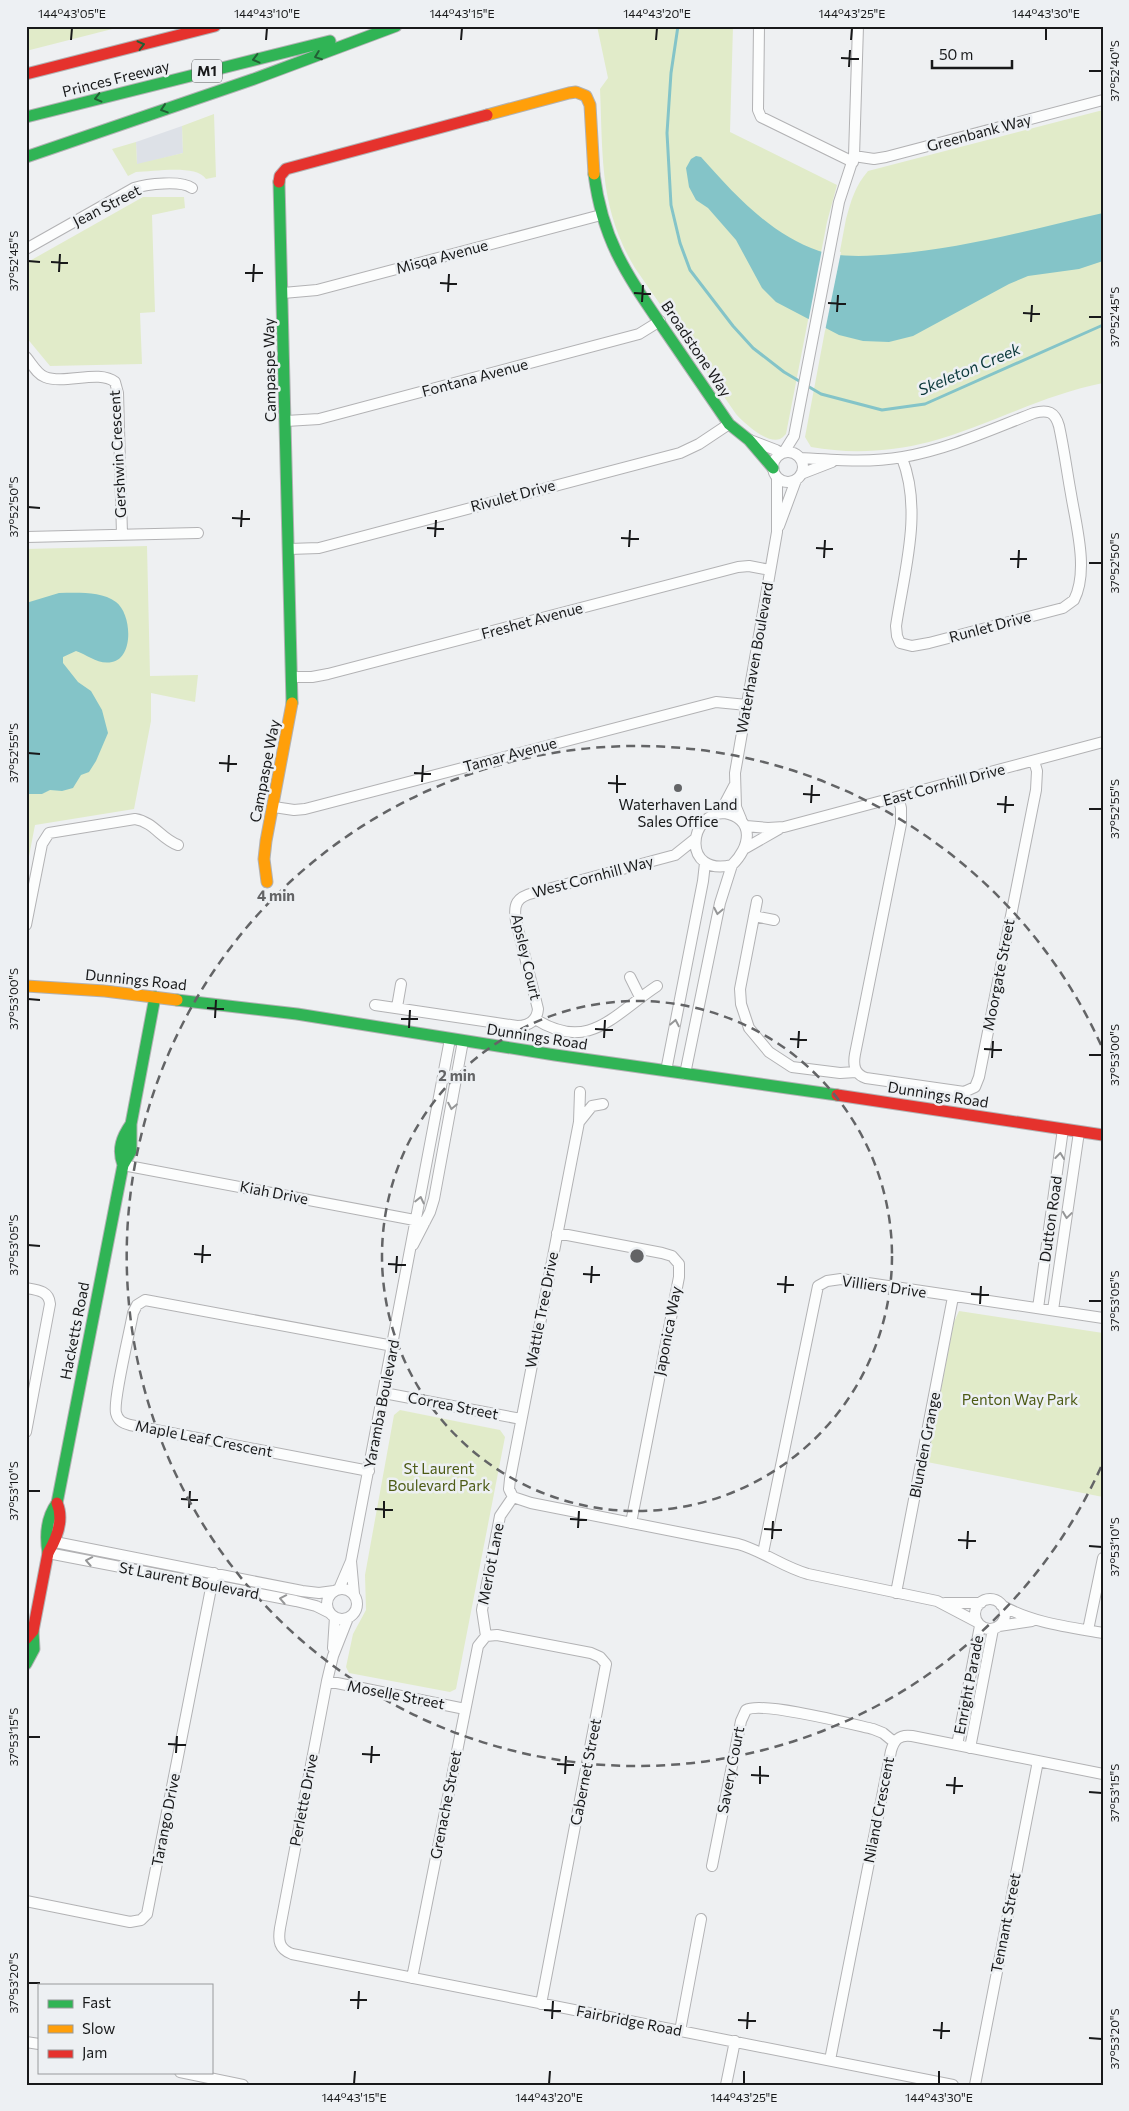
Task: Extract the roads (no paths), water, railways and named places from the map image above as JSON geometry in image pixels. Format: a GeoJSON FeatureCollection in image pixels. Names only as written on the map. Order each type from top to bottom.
{"type":"FeatureCollection","features":[{"type":"Feature","properties":{"kind":"main road","name":"Princes Freeway"},"geometry":{"type":"LineString","coordinates":[[26,74],[215,26]]}},
{"type":"Feature","properties":{"kind":"main road","name":"Princes Freeway"},"geometry":{"type":"LineString","coordinates":[[26,117],[388,26]]}},
{"type":"Feature","properties":{"kind":"main road"},"geometry":{"type":"LineString","coordinates":[[26,157],[254,79],[396,26]]}},
{"type":"Feature","properties":{"kind":"main road","name":"Campaspe Way"},"geometry":{"type":"LineString","coordinates":[[267,882],[265,850],[292,704],[293,677],[279,181],[283,172],[289,167],[569,93],[576,92],[586,96]]}},
{"type":"Feature","properties":{"kind":"main road","name":"Broadstone Way"},"geometry":{"type":"LineString","coordinates":[[586,96],[590,106],[593,173],[601,216],[613,249],[624,270],[729,424],[749,440],[775,473]]}},
{"type":"Feature","properties":{"kind":"main road","name":"Dunnings Road"},"geometry":{"type":"LineString","coordinates":[[26,986],[155,996],[297,1014],[463,1041],[1103,1135]]}},
{"type":"Feature","properties":{"kind":"main road","name":"Hacketts Road"},"geometry":{"type":"LineString","coordinates":[[28,1660],[36,1642],[29,1635],[48,1554],[50,1511],[57,1503],[123,1165],[119,1156],[122,1137],[131,1124],[155,996]]}},
{"type":"Feature","properties":{"kind":"street"},"geometry":{"type":"LineString","coordinates":[[759,26],[758,110],[761,117],[853,159]]}},
{"type":"Feature","properties":{"kind":"street"},"geometry":{"type":"LineString","coordinates":[[835,461],[786,482],[775,473],[774,461],[783,453],[794,436],[841,194],[853,159],[858,26]]}},
{"type":"Feature","properties":{"kind":"street","name":"Greenbank Way"},"geometry":{"type":"LineString","coordinates":[[853,159],[886,157],[1103,100]]}},
{"type":"Feature","properties":{"kind":"street","name":"Jean Street"},"geometry":{"type":"LineString","coordinates":[[26,249],[134,188],[150,185],[184,184],[192,188]]}},
{"type":"Feature","properties":{"kind":"street","name":"Misqa Avenue"},"geometry":{"type":"LineString","coordinates":[[283,293],[317,290],[601,216]]}},
{"type":"Feature","properties":{"kind":"street","name":"Fontana Avenue"},"geometry":{"type":"LineString","coordinates":[[286,421],[319,419],[470,380],[639,334],[660,321]]}},
{"type":"Feature","properties":{"kind":"street","name":"Gershwin Crescent"},"geometry":{"type":"LineString","coordinates":[[26,357],[45,377],[56,379],[106,378],[115,382],[118,392],[122,534]]}},
{"type":"Feature","properties":{"kind":"street","name":"Runlet Drive"},"geometry":{"type":"LineString","coordinates":[[1046,411],[1055,416],[1059,426],[1080,545],[1077,593],[1072,603],[1063,608],[929,643],[912,646],[900,643],[896,626],[911,532],[911,502],[906,467],[902,458],[932,451],[1034,413],[1046,411]]}},
{"type":"Feature","properties":{"kind":"street","name":"Rivulet Drive"},"geometry":{"type":"LineString","coordinates":[[290,549],[319,548],[680,453],[699,444],[729,424]]}},
{"type":"Feature","properties":{"kind":"street"},"geometry":{"type":"LineString","coordinates":[[794,436],[799,457],[803,464],[799,477]]}},
{"type":"Feature","properties":{"kind":"street","name":"Broadstone Way"},"geometry":{"type":"LineString","coordinates":[[749,440],[783,453]]}},
{"type":"Feature","properties":{"kind":"street"},"geometry":{"type":"LineString","coordinates":[[783,453],[791,452],[799,457],[835,461],[902,458]]}},
{"type":"Feature","properties":{"kind":"street","name":"Waterhaven Boulevard"},"geometry":{"type":"LineString","coordinates":[[775,473],[777,532]]}},
{"type":"Feature","properties":{"kind":"street","name":"Waterhaven Boulevard"},"geometry":{"type":"LineString","coordinates":[[743,823],[736,807],[735,785],[747,705],[777,532],[799,477]]}},
{"type":"Feature","properties":{"kind":"street"},"geometry":{"type":"LineString","coordinates":[[26,537],[198,533]]}},
{"type":"Feature","properties":{"kind":"street","name":"Freshet Avenue"},"geometry":{"type":"LineString","coordinates":[[293,677],[312,677],[338,672],[738,567],[749,566],[770,570]]}},
{"type":"Feature","properties":{"kind":"street","name":"Tamar Avenue"},"geometry":{"type":"LineString","coordinates":[[274,806],[294,810],[305,808],[716,702],[747,705]]}},
{"type":"Feature","properties":{"kind":"street","name":"East Cornhill Drive"},"geometry":{"type":"LineString","coordinates":[[743,823],[768,828],[784,827],[1103,742]]}},
{"type":"Feature","properties":{"kind":"street","name":"Moorgate Street"},"geometry":{"type":"LineString","coordinates":[[757,901],[740,989],[740,1004],[750,1028],[769,1052],[792,1067],[840,1073],[856,1072],[866,1078],[957,1091],[971,1090],[978,1083],[1036,790],[1037,771],[1034,761]]}},
{"type":"Feature","properties":{"kind":"street","name":"Waterhaven Boulevard"},"geometry":{"type":"LineString","coordinates":[[715,814],[724,805],[735,785]]}},
{"type":"Feature","properties":{"kind":"street"},"geometry":{"type":"LineString","coordinates":[[856,1072],[855,1054],[901,824],[901,808],[898,797]]}},
{"type":"Feature","properties":{"kind":"street"},"geometry":{"type":"LineString","coordinates":[[666,1071],[703,882],[702,861],[696,851],[695,839],[705,820],[715,814],[725,813],[743,823],[747,838],[744,849],[732,865],[720,903],[685,1074]]}},
{"type":"Feature","properties":{"kind":"street"},"geometry":{"type":"LineString","coordinates":[[26,925],[42,844],[49,833],[135,819],[151,824],[166,840],[178,846]]}},
{"type":"Feature","properties":{"kind":"street","name":"East Cornhill Drive"},"geometry":{"type":"LineString","coordinates":[[744,849],[784,827]]}},
{"type":"Feature","properties":{"kind":"street","name":"West Cornhill Way"},"geometry":{"type":"LineString","coordinates":[[515,904],[524,895],[675,855],[695,839]]}},
{"type":"Feature","properties":{"kind":"street","name":"West Cornhill Way"},"geometry":{"type":"LineString","coordinates":[[675,855],[702,861]]}},
{"type":"Feature","properties":{"kind":"street"},"geometry":{"type":"LineString","coordinates":[[702,861],[720,866],[732,865]]}},
{"type":"Feature","properties":{"kind":"street","name":"Apsley Court"},"geometry":{"type":"LineString","coordinates":[[375,1004],[517,1026],[527,1025],[535,1019],[538,1012],[516,921],[515,904]]}},
{"type":"Feature","properties":{"kind":"street"},"geometry":{"type":"LineString","coordinates":[[754,916],[774,920]]}},
{"type":"Feature","properties":{"kind":"street"},"geometry":{"type":"LineString","coordinates":[[630,977],[640,997]]}},
{"type":"Feature","properties":{"kind":"street"},"geometry":{"type":"LineString","coordinates":[[397,1008],[401,984]]}},
{"type":"Feature","properties":{"kind":"street"},"geometry":{"type":"LineString","coordinates":[[535,1019],[557,1031],[584,1033],[605,1023],[657,986]]}},
{"type":"Feature","properties":{"kind":"street","name":"Yaramba Boulevard"},"geometry":{"type":"LineString","coordinates":[[336,1590],[351,1561],[412,1248],[420,1222],[450,1039]]}},
{"type":"Feature","properties":{"kind":"street","name":"Yaramba Boulevard"},"geometry":{"type":"LineString","coordinates":[[420,1222],[434,1199],[463,1041]]}},
{"type":"Feature","properties":{"kind":"street","name":"Wattle Tree Drive"},"geometry":{"type":"LineString","coordinates":[[514,1497],[510,1493],[509,1484],[579,1122],[580,1092]]}},
{"type":"Feature","properties":{"kind":"street"},"geometry":{"type":"LineString","coordinates":[[579,1122],[592,1106],[603,1104]]}},
{"type":"Feature","properties":{"kind":"street","name":"Dutton Road"},"geometry":{"type":"LineString","coordinates":[[1038,1308],[1063,1129]]}},
{"type":"Feature","properties":{"kind":"street","name":"Dutton Road"},"geometry":{"type":"LineString","coordinates":[[1053,1310],[1079,1132]]}},
{"type":"Feature","properties":{"kind":"street","name":"Kiah Drive"},"geometry":{"type":"LineString","coordinates":[[123,1165],[420,1222]]}},
{"type":"Feature","properties":{"kind":"street","name":"Japonica Way"},"geometry":{"type":"LineString","coordinates":[[557,1233],[668,1254],[675,1258],[679,1264],[679,1273],[631,1523]]}},
{"type":"Feature","properties":{"kind":"street","name":"Villiers Drive"},"geometry":{"type":"LineString","coordinates":[[763,1553],[818,1286],[827,1281],[841,1279],[1103,1318]]}},
{"type":"Feature","properties":{"kind":"street"},"geometry":{"type":"LineString","coordinates":[[26,1288],[41,1291],[49,1297],[50,1304],[28,1411],[26,1432]]}},
{"type":"Feature","properties":{"kind":"street","name":"Blunden Grange"},"geometry":{"type":"LineString","coordinates":[[896,1593],[953,1297]]}},
{"type":"Feature","properties":{"kind":"street","name":"Maple Leaf Crescent"},"geometry":{"type":"LineString","coordinates":[[369,1471],[122,1422],[117,1417],[116,1402],[133,1313],[137,1305],[145,1300],[393,1346]]}},
{"type":"Feature","properties":{"kind":"street","name":"Correa Street"},"geometry":{"type":"LineString","coordinates":[[384,1393],[521,1419]]}},
{"type":"Feature","properties":{"kind":"street"},"geometry":{"type":"LineString","coordinates":[[514,1497],[523,1502],[738,1544],[763,1553],[790,1568],[808,1574],[944,1603],[994,1600],[1013,1612],[1038,1621],[1103,1633]]}},
{"type":"Feature","properties":{"kind":"street","name":"Merlot Lane"},"geometry":{"type":"LineString","coordinates":[[486,1636],[482,1620],[482,1610],[500,1516],[514,1497]]}},
{"type":"Feature","properties":{"kind":"street","name":"St Laurent Boulevard"},"geometry":{"type":"LineString","coordinates":[[50,1541],[310,1592],[336,1590]]}},
{"type":"Feature","properties":{"kind":"street","name":"St Laurent Boulevard"},"geometry":{"type":"LineString","coordinates":[[48,1554],[309,1604],[332,1615]]}},
{"type":"Feature","properties":{"kind":"street"},"geometry":{"type":"LineString","coordinates":[[1088,1630],[1103,1558]]}},
{"type":"Feature","properties":{"kind":"street","name":"Yaramba Boulevard"},"geometry":{"type":"LineString","coordinates":[[351,1561],[354,1594]]}},
{"type":"Feature","properties":{"kind":"street","name":"Tarango Drive"},"geometry":{"type":"LineString","coordinates":[[26,1901],[130,1922],[141,1920],[147,1914],[214,1573]]}},
{"type":"Feature","properties":{"kind":"street"},"geometry":{"type":"LineString","coordinates":[[336,1590],[347,1590],[354,1594],[357,1607],[355,1612],[348,1618],[332,1615],[327,1604],[328,1599],[336,1590]]}},
{"type":"Feature","properties":{"kind":"street"},"geometry":{"type":"LineString","coordinates":[[979,1624],[976,1609],[981,1602]]}},
{"type":"Feature","properties":{"kind":"street"},"geometry":{"type":"LineString","coordinates":[[944,1603],[979,1624],[996,1627],[1038,1621]]}},
{"type":"Feature","properties":{"kind":"street"},"geometry":{"type":"LineString","coordinates":[[996,1627],[1004,1614],[1001,1605]]}},
{"type":"Feature","properties":{"kind":"street","name":"Perlette Drive"},"geometry":{"type":"LineString","coordinates":[[332,1615],[333,1656]]}},
{"type":"Feature","properties":{"kind":"street","name":"Perlette Drive"},"geometry":{"type":"LineString","coordinates":[[280,1945],[280,1928],[327,1681],[333,1656],[348,1618]]}},
{"type":"Feature","properties":{"kind":"street","name":"Enright Parade"},"geometry":{"type":"LineString","coordinates":[[957,1745],[979,1624]]}},
{"type":"Feature","properties":{"kind":"street","name":"Enright Parade"},"geometry":{"type":"LineString","coordinates":[[970,1748],[996,1627]]}},
{"type":"Feature","properties":{"kind":"street","name":"Cabernet Street"},"geometry":{"type":"LineString","coordinates":[[486,1636],[496,1635],[591,1654],[603,1658],[606,1664],[541,2004]]}},
{"type":"Feature","properties":{"kind":"street","name":"Grenache Street"},"geometry":{"type":"LineString","coordinates":[[412,1978],[478,1646],[486,1636]]}},
{"type":"Feature","properties":{"kind":"street","name":"Moselle Street"},"geometry":{"type":"LineString","coordinates":[[327,1681],[465,1708]]}},
{"type":"Feature","properties":{"kind":"street","name":"Savery Court"},"geometry":{"type":"LineString","coordinates":[[712,1866],[741,1721],[746,1710],[753,1707],[771,1708],[873,1729],[883,1733],[894,1742]]}},
{"type":"Feature","properties":{"kind":"street","name":"Niland Crescent"},"geometry":{"type":"LineString","coordinates":[[830,2060],[894,1742],[900,1737],[908,1736],[1103,1774]]}},
{"type":"Feature","properties":{"kind":"street","name":"Tennant Street"},"geometry":{"type":"LineString","coordinates":[[975,2085],[1038,1761]]}},
{"type":"Feature","properties":{"kind":"street"},"geometry":{"type":"LineString","coordinates":[[680,2031],[702,1919]]}},
{"type":"Feature","properties":{"kind":"street","name":"Fairbridge Road"},"geometry":{"type":"LineString","coordinates":[[280,1945],[292,1954],[953,2085]]}},
{"type":"Feature","properties":{"kind":"street"},"geometry":{"type":"LineString","coordinates":[[726,2085],[735,2041]]}},
{"type":"Feature","properties":{"kind":"street"},"geometry":{"type":"LineString","coordinates":[[190,2074],[243,2085]]}},
{"type":"Feature","properties":{"kind":"water"},"geometry":{"type":"Polygon","coordinates":[[[696,156],[701,157],[740,199],[769,224],[801,244],[819,251],[837,255],[856,256],[920,251],[999,237],[1103,213],[1103,261],[1079,269],[1028,276],[1009,284],[913,336],[889,342],[863,341],[839,335],[776,302],[762,288],[736,240],[708,208],[696,200],[689,187],[686,168],[691,159],[696,156]]]}},
{"type":"Feature","properties":{"kind":"water"},"geometry":{"type":"Polygon","coordinates":[[[59,593],[96,594],[116,602],[121,608],[128,625],[127,644],[124,653],[119,659],[112,662],[98,661],[76,651],[63,657],[63,663],[78,682],[91,691],[102,710],[108,733],[89,772],[81,775],[73,788],[62,791],[50,790],[42,794],[26,794],[26,603],[59,593]]]}},
{"type":"Feature","properties":{"kind":"waterway","name":"Skeleton Creek"},"geometry":{"type":"LineString","coordinates":[[678,26],[671,73],[667,133],[671,205],[680,243],[690,270],[733,326],[753,348],[784,372],[821,394],[882,410],[925,404],[1103,325]]}},
{"type":"Feature","properties":{"kind":"place","name":"Waterhaven Land Sales Office"},"geometry":{"type":"Point","coordinates":[678,788]}},
{"type":"Feature","properties":{"kind":"park label","name":"Penton Way Park"},"geometry":{"type":"Point","coordinates":[1020,1400]}},
{"type":"Feature","properties":{"kind":"park label","name":"St Laurent Boulevard Park"},"geometry":{"type":"Point","coordinates":[439,1478]}}]}
